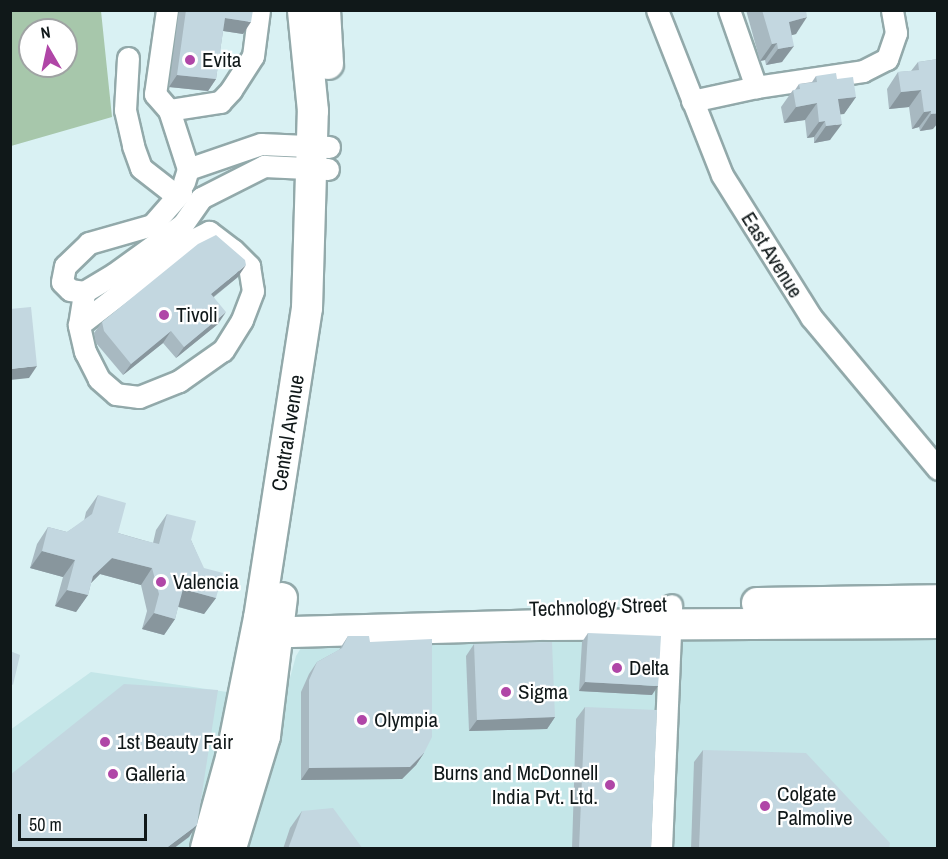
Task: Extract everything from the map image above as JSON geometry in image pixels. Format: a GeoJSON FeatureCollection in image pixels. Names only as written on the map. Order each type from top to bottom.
{"type":"FeatureCollection","features":[{"type":"Feature","properties":{"kind":"main road","name":"Central Avenue"},"geometry":{"type":"LineString","coordinates":[[303,10],[320,157]]}},
{"type":"Feature","properties":{"kind":"main road","name":"Central Avenue"},"geometry":{"type":"LineString","coordinates":[[220,846],[231,758],[268,626],[307,308],[320,157],[325,10]]}},
{"type":"Feature","properties":{"kind":"main road","name":"Technology Street"},"geometry":{"type":"LineString","coordinates":[[268,626],[671,614],[938,600]]}},
{"type":"Feature","properties":{"kind":"main road"},"geometry":{"type":"LineString","coordinates":[[671,614],[938,623]]}},
{"type":"Feature","properties":{"kind":"street"},"geometry":{"type":"LineString","coordinates":[[166,10],[155,94],[170,110],[189,169],[191,195],[183,224],[114,274],[84,292],[70,290],[62,282],[65,266],[89,243],[152,225],[191,195],[264,166],[320,157]]}},
{"type":"Feature","properties":{"kind":"street"},"geometry":{"type":"LineString","coordinates":[[170,110],[220,102],[231,90],[253,56],[259,10]]}},
{"type":"Feature","properties":{"kind":"street","name":"East Avenue"},"geometry":{"type":"LineString","coordinates":[[657,10],[722,174],[811,317],[938,469]]}},
{"type":"Feature","properties":{"kind":"street"},"geometry":{"type":"LineString","coordinates":[[729,10],[756,87]]}},
{"type":"Feature","properties":{"kind":"street"},"geometry":{"type":"LineString","coordinates":[[692,101],[756,87],[863,71],[887,59],[896,33],[892,10]]}},
{"type":"Feature","properties":{"kind":"street"},"geometry":{"type":"LineString","coordinates":[[128,58],[125,110],[133,146],[141,168],[170,191],[191,195]]}},
{"type":"Feature","properties":{"kind":"street"},"geometry":{"type":"LineString","coordinates":[[189,169],[261,144],[320,157]]}},
{"type":"Feature","properties":{"kind":"street"},"geometry":{"type":"LineString","coordinates":[[269,144],[270,166]]}},
{"type":"Feature","properties":{"kind":"street"},"geometry":{"type":"LineString","coordinates":[[79,325],[183,245],[209,232],[233,249],[249,266],[253,291],[242,320],[223,350],[179,381],[139,397],[116,394],[99,379],[85,352],[79,325],[84,292]]}},
{"type":"Feature","properties":{"kind":"street"},"geometry":{"type":"LineString","coordinates":[[661,849],[671,614]]}},
{"type":"Feature","properties":{"kind":"shaded area"},"geometry":{"type":"Polygon","coordinates":[[[937,629],[937,848],[243,848],[296,656],[306,640],[937,629]]]}},
{"type":"Feature","properties":{"kind":"shaded area","name":"Galleria"},"geometry":{"type":"Polygon","coordinates":[[[91,672],[234,693],[197,848],[11,848],[10,730],[91,672]]]}},
{"type":"Feature","properties":{"kind":"green space"},"geometry":{"type":"Polygon","coordinates":[[[11,10],[101,11],[112,117],[11,146],[11,10]]]}},
{"type":"Feature","properties":{"kind":"building","name":"Evita"},"geometry":{"type":"Polygon","coordinates":[[[186,10],[253,10],[251,22],[225,18],[216,79],[177,75],[186,10]]]}},
{"type":"Feature","properties":{"kind":"building"},"geometry":{"type":"Polygon","coordinates":[[[762,10],[806,10],[807,17],[789,22],[794,46],[778,49],[777,43],[772,44],[762,10]]]}},
{"type":"Feature","properties":{"kind":"building"},"geometry":{"type":"Polygon","coordinates":[[[938,59],[938,113],[931,114],[931,111],[924,112],[921,90],[901,92],[898,72],[919,70],[918,62],[938,59]]]}},
{"type":"Feature","properties":{"kind":"building"},"geometry":{"type":"Polygon","coordinates":[[[836,73],[837,79],[853,77],[856,97],[838,99],[842,124],[826,126],[825,121],[819,122],[817,103],[796,107],[793,90],[800,89],[799,84],[817,82],[816,76],[836,73]]]}},
{"type":"Feature","properties":{"kind":"building","name":"Tivoli"},"geometry":{"type":"Polygon","coordinates":[[[216,235],[245,260],[246,265],[211,294],[226,312],[184,347],[171,331],[131,364],[104,331],[102,322],[198,244],[216,235]]]}},
{"type":"Feature","properties":{"kind":"building"},"geometry":{"type":"Polygon","coordinates":[[[31,307],[37,366],[10,369],[10,309],[31,307]]]}},
{"type":"Feature","properties":{"kind":"building"},"geometry":{"type":"Polygon","coordinates":[[[98,495],[126,503],[118,533],[138,539],[159,544],[167,514],[196,521],[191,540],[204,568],[223,573],[216,598],[183,589],[175,619],[154,613],[159,594],[152,568],[112,558],[93,576],[88,595],[67,590],[75,560],[42,551],[48,527],[67,532],[92,514],[98,495]]]}},
{"type":"Feature","properties":{"kind":"building","name":"Delta"},"geometry":{"type":"Polygon","coordinates":[[[588,633],[661,636],[658,686],[585,682],[588,633]]]}},
{"type":"Feature","properties":{"kind":"building","name":"Olympia"},"geometry":{"type":"Polygon","coordinates":[[[348,636],[369,636],[370,642],[432,639],[432,737],[424,753],[410,767],[309,768],[309,680],[317,662],[342,648],[348,636]]]}},
{"type":"Feature","properties":{"kind":"building","name":"Sigma"},"geometry":{"type":"Polygon","coordinates":[[[552,642],[555,717],[477,720],[474,644],[552,642]]]}},
{"type":"Feature","properties":{"kind":"building"},"geometry":{"type":"Polygon","coordinates":[[[10,651],[20,655],[13,685],[10,683],[10,651]]]}},
{"type":"Feature","properties":{"kind":"building","name":"Galleria"},"geometry":{"type":"Polygon","coordinates":[[[124,684],[218,690],[197,825],[165,849],[10,849],[10,775],[124,684]]]}},
{"type":"Feature","properties":{"kind":"building","name":"Burns and McDonnell India Pvt. Ltd."},"geometry":{"type":"Polygon","coordinates":[[[585,707],[657,710],[651,849],[579,849],[585,707]]]}},
{"type":"Feature","properties":{"kind":"building","name":"Colgate Palmolive"},"geometry":{"type":"Polygon","coordinates":[[[703,750],[806,753],[890,843],[889,849],[699,849],[703,750]]]}},
{"type":"Feature","properties":{"kind":"building"},"geometry":{"type":"Polygon","coordinates":[[[333,808],[363,849],[288,849],[302,811],[333,808]]]}},
{"type":"Feature","properties":{"kind":"place","name":"Evita"},"geometry":{"type":"Point","coordinates":[190,60]}},
{"type":"Feature","properties":{"kind":"place","name":"Tivoli"},"geometry":{"type":"Point","coordinates":[164,315]}},
{"type":"Feature","properties":{"kind":"place","name":"Valencia"},"geometry":{"type":"Point","coordinates":[161,582]}},
{"type":"Feature","properties":{"kind":"place","name":"Delta"},"geometry":{"type":"Point","coordinates":[617,668]}},
{"type":"Feature","properties":{"kind":"place","name":"Sigma"},"geometry":{"type":"Point","coordinates":[506,692]}},
{"type":"Feature","properties":{"kind":"place","name":"Olympia"},"geometry":{"type":"Point","coordinates":[362,720]}},
{"type":"Feature","properties":{"kind":"place","name":"1st Beauty Fair"},"geometry":{"type":"Point","coordinates":[105,742]}},
{"type":"Feature","properties":{"kind":"place","name":"Galleria"},"geometry":{"type":"Point","coordinates":[113,774]}},
{"type":"Feature","properties":{"kind":"place","name":"Burns and McDonnell India Pvt. Ltd."},"geometry":{"type":"Point","coordinates":[610,785]}},
{"type":"Feature","properties":{"kind":"place","name":"Colgate Palmolive"},"geometry":{"type":"Point","coordinates":[765,806]}}]}
